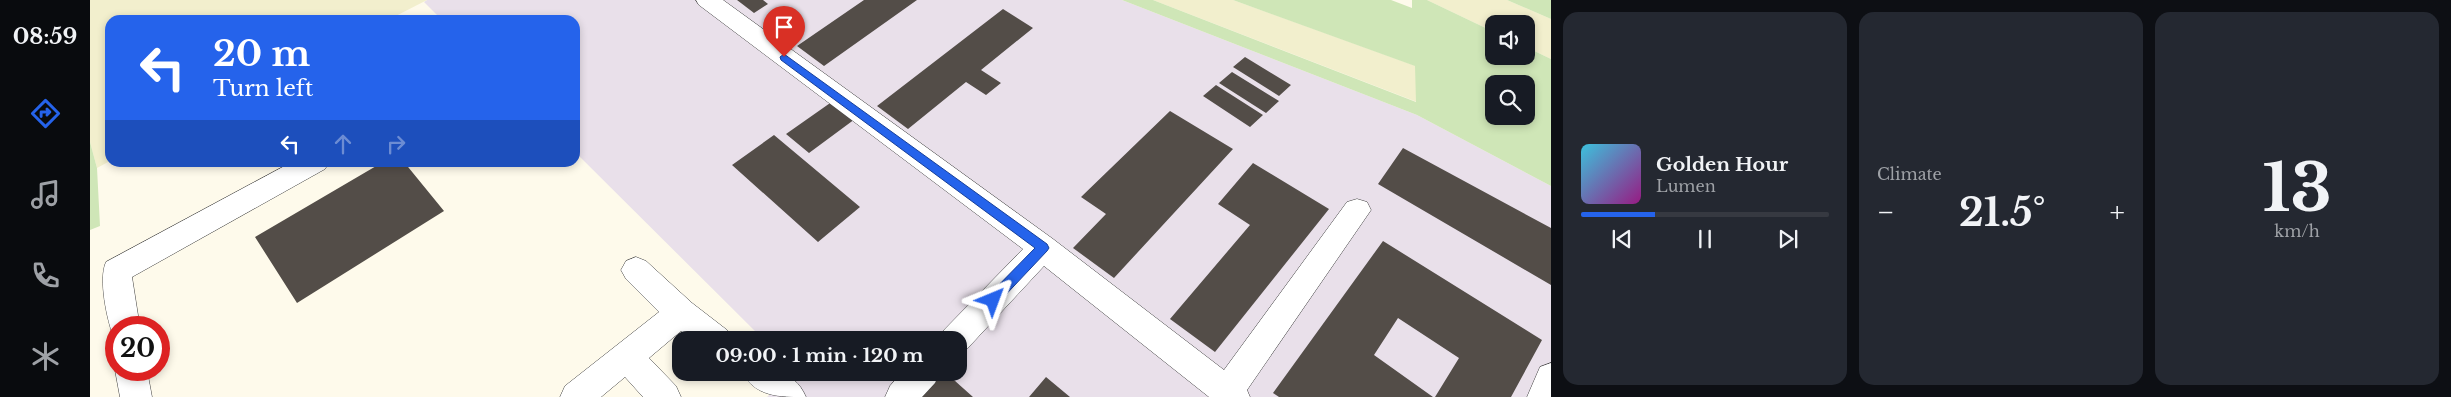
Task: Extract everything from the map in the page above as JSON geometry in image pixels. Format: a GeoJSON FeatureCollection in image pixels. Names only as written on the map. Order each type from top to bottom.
{"type":"FeatureCollection","features":[{"type":"Feature","properties":{"kind":"lane"},"geometry":{"type":"LineString","coordinates":[[707,0],[1043,248],[1231,394],[1357,210]]}},
{"type":"Feature","properties":{"kind":"lane"},"geometry":{"type":"LineString","coordinates":[[123,316],[116,271],[307,167]]}},
{"type":"Feature","properties":{"kind":"lane"},"geometry":{"type":"LineString","coordinates":[[964,331],[1043,248]]}},
{"type":"Feature","properties":{"kind":"lane"},"geometry":{"type":"LineString","coordinates":[[636,270],[681,313],[704,331]]}},
{"type":"Feature","properties":{"kind":"lane"},"geometry":{"type":"LineString","coordinates":[[576,397],[681,313]]}},
{"type":"Feature","properties":{"kind":"lane"},"geometry":{"type":"LineString","coordinates":[[627,356],[665,397]]}},
{"type":"Feature","properties":{"kind":"lane"},"geometry":{"type":"LineString","coordinates":[[1543,397],[1551,378]]}},
{"type":"Feature","properties":{"kind":"lane"},"geometry":{"type":"LineString","coordinates":[[134,381],[136,397]]}},
{"type":"Feature","properties":{"kind":"lane"},"geometry":{"type":"LineString","coordinates":[[770,381],[790,397]]}},
{"type":"Feature","properties":{"kind":"lane"},"geometry":{"type":"LineString","coordinates":[[901,397],[916,381]]}},
{"type":"Feature","properties":{"kind":"shaded area"},"geometry":{"type":"Polygon","coordinates":[[[90,0],[427,0],[398,15],[105,15],[105,164],[97,168],[90,142],[90,0]]]}},
{"type":"Feature","properties":{"kind":"shaded area"},"geometry":{"type":"Polygon","coordinates":[[[427,0],[1122,0],[1417,115],[1551,186],[1551,397],[767,397],[784,381],[967,381],[967,331],[755,331],[580,157],[580,15],[437,15],[424,2],[427,0]]]}},
{"type":"Feature","properties":{"kind":"shaded area"},"geometry":{"type":"Polygon","coordinates":[[[1153,0],[1233,0],[1416,66],[1417,102],[1153,0]]]}},
{"type":"Feature","properties":{"kind":"shaded area"},"geometry":{"type":"Polygon","coordinates":[[[1427,0],[1507,0],[1551,19],[1551,59],[1535,51],[1535,15],[1485,15],[1485,28],[1427,0]]]}},
{"type":"Feature","properties":{"kind":"green space"},"geometry":{"type":"Polygon","coordinates":[[[1122,0],[1153,0],[1416,102],[1415,66],[1233,0],[1391,0],[1412,8],[1412,0],[1427,0],[1485,28],[1485,65],[1535,65],[1535,51],[1551,59],[1551,186],[1417,115],[1122,0]]]}},
{"type":"Feature","properties":{"kind":"green space"},"geometry":{"type":"Polygon","coordinates":[[[1507,0],[1551,0],[1551,19],[1507,0]]]}},
{"type":"Feature","properties":{"kind":"green space"},"geometry":{"type":"Polygon","coordinates":[[[90,142],[97,168],[100,226],[90,230],[90,142]]]}},
{"type":"Feature","properties":{"kind":"building"},"geometry":{"type":"Polygon","coordinates":[[[737,0],[763,0],[768,4],[754,13],[737,0]]]}},
{"type":"Feature","properties":{"kind":"building"},"geometry":{"type":"Polygon","coordinates":[[[864,0],[917,0],[824,66],[797,46],[864,0]]]}},
{"type":"Feature","properties":{"kind":"building"},"geometry":{"type":"Polygon","coordinates":[[[1003,9],[1033,28],[981,70],[1001,83],[986,95],[966,82],[908,129],[877,106],[1003,9]]]}},
{"type":"Feature","properties":{"kind":"building"},"geometry":{"type":"Polygon","coordinates":[[[1245,57],[1291,85],[1279,96],[1233,67],[1245,57]]]}},
{"type":"Feature","properties":{"kind":"building"},"geometry":{"type":"Polygon","coordinates":[[[1232,72],[1279,101],[1266,113],[1219,83],[1232,72]]]}},
{"type":"Feature","properties":{"kind":"building"},"geometry":{"type":"Polygon","coordinates":[[[1216,85],[1263,115],[1250,127],[1203,96],[1216,85]]]}},
{"type":"Feature","properties":{"kind":"building"},"geometry":{"type":"Polygon","coordinates":[[[833,101],[855,119],[809,153],[786,134],[833,101]]]}},
{"type":"Feature","properties":{"kind":"building"},"geometry":{"type":"Polygon","coordinates":[[[1170,111],[1233,149],[1114,278],[1073,248],[1106,214],[1081,197],[1170,111]]]}},
{"type":"Feature","properties":{"kind":"building"},"geometry":{"type":"Polygon","coordinates":[[[774,135],[860,207],[818,242],[732,165],[774,135]]]}},
{"type":"Feature","properties":{"kind":"building"},"geometry":{"type":"Polygon","coordinates":[[[1403,148],[1551,228],[1551,285],[1378,184],[1403,148]]]}},
{"type":"Feature","properties":{"kind":"building"},"geometry":{"type":"Polygon","coordinates":[[[1253,163],[1329,209],[1215,352],[1170,319],[1250,225],[1218,204],[1253,163]]]}},
{"type":"Feature","properties":{"kind":"building"},"geometry":{"type":"Polygon","coordinates":[[[374,167],[408,167],[444,211],[297,303],[255,237],[374,167]]]}},
{"type":"Feature","properties":{"kind":"building"},"geometry":{"type":"Polygon","coordinates":[[[1383,241],[1542,340],[1511,397],[1435,397],[1459,358],[1398,318],[1374,355],[1433,397],[1279,397],[1273,393],[1383,241]]]}},
{"type":"Feature","properties":{"kind":"building"},"geometry":{"type":"Polygon","coordinates":[[[1046,377],[1070,397],[1029,397],[1046,377]]]}},
{"type":"Feature","properties":{"kind":"building"},"geometry":{"type":"Polygon","coordinates":[[[925,381],[955,381],[973,397],[908,397],[925,381]]]}},
{"type":"Feature","properties":{"kind":"route"},"geometry":{"type":"LineString","coordinates":[[784,57],[1043,248],[993,300]]}}]}
